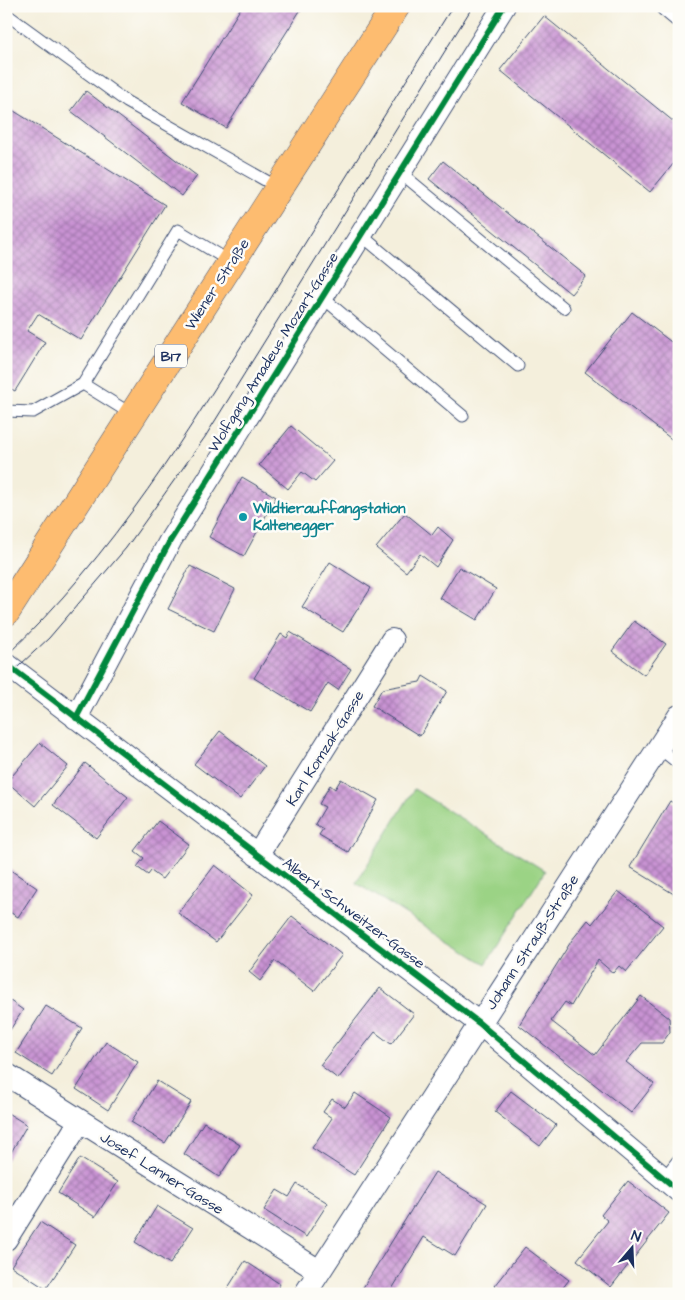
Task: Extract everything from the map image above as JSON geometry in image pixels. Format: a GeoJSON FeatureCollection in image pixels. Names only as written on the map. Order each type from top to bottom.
{"type":"FeatureCollection","features":[{"type":"Feature","properties":{"kind":"main road","name":"Wiener Straße"},"geometry":{"type":"LineString","coordinates":[[6,612],[396,6]]}},
{"type":"Feature","properties":{"kind":"street","name":"Wolfgang Amadeus Mozart-Gasse"},"geometry":{"type":"LineString","coordinates":[[76,718],[170,541],[504,6]]}},
{"type":"Feature","properties":{"kind":"street"},"geometry":{"type":"LineString","coordinates":[[667,6],[679,16]]}},
{"type":"Feature","properties":{"kind":"street","name":"Karl Komzak-Gasse"},"geometry":{"type":"LineString","coordinates":[[257,855],[392,640]]}},
{"type":"Feature","properties":{"kind":"street","name":"Albert Schweitzer-Gasse"},"geometry":{"type":"LineString","coordinates":[[6,664],[479,1023],[671,1184]]}},
{"type":"Feature","properties":{"kind":"street","name":"Johann Strauß-Straße"},"geometry":{"type":"LineString","coordinates":[[305,1294],[679,716]]}},
{"type":"Feature","properties":{"kind":"street","name":"Josef Lanner-Gasse"},"geometry":{"type":"LineString","coordinates":[[6,1074],[319,1271]]}},
{"type":"Feature","properties":{"kind":"street"},"geometry":{"type":"LineString","coordinates":[[6,1239],[80,1121]]}},
{"type":"Feature","properties":{"kind":"lane"},"geometry":{"type":"LineString","coordinates":[[6,14],[127,102],[279,188]]}},
{"type":"Feature","properties":{"kind":"lane"},"geometry":{"type":"LineString","coordinates":[[401,173],[564,308]]}},
{"type":"Feature","properties":{"kind":"lane"},"geometry":{"type":"LineString","coordinates":[[6,411],[33,412],[83,384],[178,230],[231,262]]}},
{"type":"Feature","properties":{"kind":"lane"},"geometry":{"type":"LineString","coordinates":[[361,235],[518,366]]}},
{"type":"Feature","properties":{"kind":"lane"},"geometry":{"type":"LineString","coordinates":[[322,297],[463,416]]}},
{"type":"Feature","properties":{"kind":"lane"},"geometry":{"type":"LineString","coordinates":[[83,384],[133,415]]}},
{"type":"Feature","properties":{"kind":"lane"},"geometry":{"type":"LineString","coordinates":[[659,748],[679,764]]}},
{"type":"Feature","properties":{"kind":"lane"},"geometry":{"type":"LineString","coordinates":[[671,1184],[679,1160]]}},
{"type":"Feature","properties":{"kind":"green space"},"geometry":{"type":"Polygon","coordinates":[[[414,789],[545,871],[486,964],[356,883],[414,789]]]}},
{"type":"Feature","properties":{"kind":"building"},"geometry":{"type":"Polygon","coordinates":[[[242,6],[303,6],[226,128],[182,102],[242,6]]]}},
{"type":"Feature","properties":{"kind":"building"},"geometry":{"type":"Polygon","coordinates":[[[544,16],[679,126],[679,157],[650,192],[500,70],[544,16]]]}},
{"type":"Feature","properties":{"kind":"building"},"geometry":{"type":"Polygon","coordinates":[[[86,91],[197,176],[182,196],[71,111],[86,91]]]}},
{"type":"Feature","properties":{"kind":"building"},"geometry":{"type":"Polygon","coordinates":[[[6,106],[165,205],[81,340],[38,314],[27,331],[45,342],[15,391],[6,386],[6,106]]]}},
{"type":"Feature","properties":{"kind":"building"},"geometry":{"type":"Polygon","coordinates":[[[443,161],[586,276],[571,294],[429,179],[443,161]]]}},
{"type":"Feature","properties":{"kind":"building"},"geometry":{"type":"Polygon","coordinates":[[[632,312],[679,348],[679,445],[585,372],[632,312]]]}},
{"type":"Feature","properties":{"kind":"building"},"geometry":{"type":"Polygon","coordinates":[[[291,426],[333,461],[315,482],[302,472],[288,489],[259,465],[291,426]]]}},
{"type":"Feature","properties":{"kind":"building","name":"Wildtierauffangstation Kaltenegger"},"geometry":{"type":"Polygon","coordinates":[[[242,477],[276,497],[244,556],[209,537],[242,477]]]}},
{"type":"Feature","properties":{"kind":"building"},"geometry":{"type":"Polygon","coordinates":[[[405,513],[432,535],[438,527],[453,540],[436,567],[420,554],[406,572],[376,548],[405,513]]]}},
{"type":"Feature","properties":{"kind":"building"},"geometry":{"type":"Polygon","coordinates":[[[330,562],[371,588],[343,632],[302,607],[330,562]]]}},
{"type":"Feature","properties":{"kind":"building"},"geometry":{"type":"Polygon","coordinates":[[[190,566],[235,589],[214,631],[168,609],[190,566]]]}},
{"type":"Feature","properties":{"kind":"building"},"geometry":{"type":"Polygon","coordinates":[[[459,567],[496,589],[477,620],[440,598],[459,567]]]}},
{"type":"Feature","properties":{"kind":"building"},"geometry":{"type":"Polygon","coordinates":[[[634,621],[666,644],[644,675],[612,651],[634,621]]]}},
{"type":"Feature","properties":{"kind":"building"},"geometry":{"type":"Polygon","coordinates":[[[290,632],[351,669],[338,690],[328,683],[310,712],[254,678],[281,634],[287,638],[290,632]]]}},
{"type":"Feature","properties":{"kind":"building"},"geometry":{"type":"Polygon","coordinates":[[[423,676],[447,691],[420,736],[372,706],[382,689],[420,682],[423,676]]]}},
{"type":"Feature","properties":{"kind":"building"},"geometry":{"type":"Polygon","coordinates":[[[220,731],[265,766],[240,799],[194,764],[220,731]]]}},
{"type":"Feature","properties":{"kind":"building"},"geometry":{"type":"Polygon","coordinates":[[[40,743],[68,766],[35,806],[7,782],[40,743]]]}},
{"type":"Feature","properties":{"kind":"building"},"geometry":{"type":"Polygon","coordinates":[[[85,763],[128,797],[96,838],[53,805],[85,763]]]}},
{"type":"Feature","properties":{"kind":"building"},"geometry":{"type":"Polygon","coordinates":[[[341,779],[378,800],[348,852],[319,835],[323,829],[315,824],[325,807],[319,804],[330,785],[335,789],[341,779]]]}},
{"type":"Feature","properties":{"kind":"building"},"geometry":{"type":"Polygon","coordinates":[[[670,801],[679,806],[679,893],[677,896],[630,867],[670,801]]]}},
{"type":"Feature","properties":{"kind":"building"},"geometry":{"type":"Polygon","coordinates":[[[158,821],[189,844],[162,879],[151,871],[148,875],[137,867],[144,858],[135,851],[158,821]]]}},
{"type":"Feature","properties":{"kind":"building"},"geometry":{"type":"Polygon","coordinates":[[[215,865],[253,895],[216,942],[178,913],[215,865]]]}},
{"type":"Feature","properties":{"kind":"building"},"geometry":{"type":"Polygon","coordinates":[[[6,867],[37,888],[18,917],[6,910],[6,867]]]}},
{"type":"Feature","properties":{"kind":"building"},"geometry":{"type":"Polygon","coordinates":[[[618,891],[663,926],[626,972],[619,966],[613,973],[598,960],[571,1006],[565,1002],[551,1021],[595,1055],[641,996],[669,1018],[670,1032],[662,1043],[642,1043],[626,1062],[654,1084],[631,1113],[519,1025],[572,940],[588,920],[592,924],[618,891]]]}},
{"type":"Feature","properties":{"kind":"building"},"geometry":{"type":"Polygon","coordinates":[[[292,916],[342,955],[314,991],[275,961],[260,981],[249,972],[292,916]]]}},
{"type":"Feature","properties":{"kind":"building"},"geometry":{"type":"Polygon","coordinates":[[[380,988],[414,1014],[391,1044],[375,1032],[338,1079],[320,1065],[380,988]]]}},
{"type":"Feature","properties":{"kind":"building"},"geometry":{"type":"Polygon","coordinates":[[[6,998],[23,1010],[6,1036],[6,998]]]}},
{"type":"Feature","properties":{"kind":"building"},"geometry":{"type":"Polygon","coordinates":[[[46,1006],[82,1028],[52,1076],[16,1053],[46,1006]]]}},
{"type":"Feature","properties":{"kind":"building"},"geometry":{"type":"Polygon","coordinates":[[[106,1042],[138,1062],[108,1110],[76,1089],[106,1042]]]}},
{"type":"Feature","properties":{"kind":"building"},"geometry":{"type":"Polygon","coordinates":[[[157,1081],[191,1102],[165,1143],[131,1122],[157,1081]]]}},
{"type":"Feature","properties":{"kind":"building"},"geometry":{"type":"Polygon","coordinates":[[[511,1091],[556,1125],[540,1146],[495,1112],[511,1091]]]}},
{"type":"Feature","properties":{"kind":"building"},"geometry":{"type":"Polygon","coordinates":[[[355,1093],[391,1117],[354,1175],[312,1148],[332,1118],[323,1112],[332,1099],[345,1107],[355,1093]]]}},
{"type":"Feature","properties":{"kind":"building"},"geometry":{"type":"Polygon","coordinates":[[[6,1112],[27,1125],[6,1161],[6,1112]]]}},
{"type":"Feature","properties":{"kind":"building"},"geometry":{"type":"Polygon","coordinates":[[[204,1122],[240,1145],[219,1177],[184,1154],[204,1122]]]}},
{"type":"Feature","properties":{"kind":"building"},"geometry":{"type":"Polygon","coordinates":[[[80,1158],[118,1182],[95,1217],[58,1193],[80,1158]]]}},
{"type":"Feature","properties":{"kind":"building"},"geometry":{"type":"Polygon","coordinates":[[[435,1172],[487,1204],[455,1256],[424,1237],[389,1294],[359,1294],[435,1172]]]}},
{"type":"Feature","properties":{"kind":"building"},"geometry":{"type":"Polygon","coordinates":[[[628,1181],[669,1213],[611,1287],[577,1260],[608,1221],[601,1215],[628,1181]]]}},
{"type":"Feature","properties":{"kind":"building"},"geometry":{"type":"Polygon","coordinates":[[[297,1184],[328,1203],[306,1237],[264,1210],[277,1190],[289,1197],[297,1184]]]}},
{"type":"Feature","properties":{"kind":"building"},"geometry":{"type":"Polygon","coordinates":[[[157,1206],[193,1228],[170,1264],[135,1242],[157,1206]]]}},
{"type":"Feature","properties":{"kind":"building"},"geometry":{"type":"Polygon","coordinates":[[[40,1222],[75,1245],[46,1289],[11,1266],[40,1222]]]}},
{"type":"Feature","properties":{"kind":"building"},"geometry":{"type":"Polygon","coordinates":[[[525,1247],[569,1280],[558,1294],[504,1294],[494,1286],[525,1247]]]}},
{"type":"Feature","properties":{"kind":"building"},"geometry":{"type":"Polygon","coordinates":[[[245,1261],[280,1284],[274,1294],[224,1294],[245,1261]]]}},
{"type":"Feature","properties":{"kind":"tram line"},"geometry":{"type":"LineString","coordinates":[[6,656],[45,617],[81,576],[148,490],[179,445],[453,6]]}},
{"type":"Feature","properties":{"kind":"tram line"},"geometry":{"type":"LineString","coordinates":[[6,678],[49,638],[126,548],[205,437],[473,6]]}},
{"type":"Feature","properties":{"kind":"cycle path"},"geometry":{"type":"LineString","coordinates":[[76,718],[170,541],[504,6]]}},
{"type":"Feature","properties":{"kind":"cycle path"},"geometry":{"type":"LineString","coordinates":[[6,664],[479,1023],[679,1191]]}},
{"type":"Feature","properties":{"kind":"place","name":"Wildtierauffangstation Kaltenegger"},"geometry":{"type":"Point","coordinates":[243,517]}}]}
